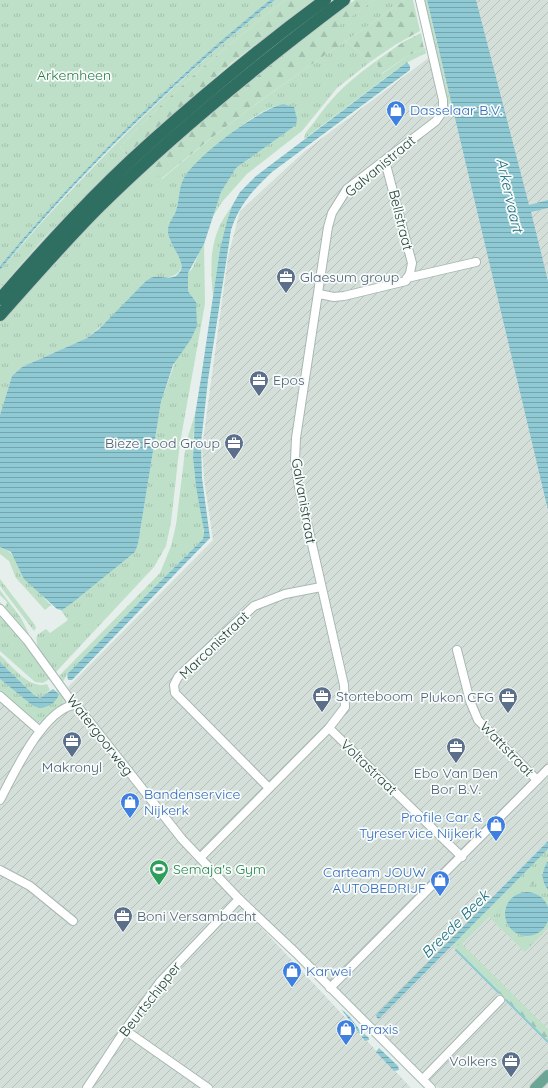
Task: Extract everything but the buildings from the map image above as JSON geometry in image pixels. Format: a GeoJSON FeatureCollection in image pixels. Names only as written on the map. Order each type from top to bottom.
{"type":"FeatureCollection","features":[{"type":"Feature","properties":{"kind":"highway"},"geometry":{"type":"LineString","coordinates":[[0,299],[46,247],[150,142],[213,88],[325,0]]}},
{"type":"Feature","properties":{"kind":"highway"},"geometry":{"type":"LineString","coordinates":[[0,316],[100,206],[160,149],[284,45],[344,0]]}},
{"type":"Feature","properties":{"kind":"main road"},"geometry":{"type":"LineString","coordinates":[[535,1088],[548,1074]]}},
{"type":"Feature","properties":{"kind":"street","name":"Galvanistraat"},"geometry":{"type":"LineString","coordinates":[[200,858],[329,728],[345,707],[346,696],[299,487],[295,460],[296,438],[328,227],[332,213],[347,190],[436,121],[443,111],[443,100],[420,0]]}},
{"type":"Feature","properties":{"kind":"street","name":"Bellstraat"},"geometry":{"type":"LineString","coordinates":[[385,161],[412,263],[407,278]]}},
{"type":"Feature","properties":{"kind":"street"},"geometry":{"type":"LineString","coordinates":[[319,294],[334,297],[344,296],[406,281],[407,278],[476,262]]}},
{"type":"Feature","properties":{"kind":"street","name":"Marconistraat"},"geometry":{"type":"LineString","coordinates":[[268,788],[175,693],[174,685],[178,677],[254,606],[285,594],[321,586]]}},
{"type":"Feature","properties":{"kind":"street","name":"Watergoorweg"},"geometry":{"type":"LineString","coordinates":[[0,608],[28,640],[74,705],[78,707],[182,839],[239,899],[431,1088]]}},
{"type":"Feature","properties":{"kind":"street","name":"Wattstraat"},"geometry":{"type":"LineString","coordinates":[[457,650],[470,701],[478,720],[537,780]]}},
{"type":"Feature","properties":{"kind":"street"},"geometry":{"type":"LineString","coordinates":[[0,696],[40,731]]}},
{"type":"Feature","properties":{"kind":"street"},"geometry":{"type":"LineString","coordinates":[[0,800],[28,747],[40,731],[60,711],[74,705]]}},
{"type":"Feature","properties":{"kind":"street","name":"Voltastraat"},"geometry":{"type":"LineString","coordinates":[[329,728],[462,856]]}},
{"type":"Feature","properties":{"kind":"street"},"geometry":{"type":"LineString","coordinates":[[330,988],[548,769]]}},
{"type":"Feature","properties":{"kind":"street"},"geometry":{"type":"LineString","coordinates":[[0,870],[30,886],[73,921]]}},
{"type":"Feature","properties":{"kind":"street","name":"Beurtschipper"},"geometry":{"type":"LineString","coordinates":[[88,1088],[125,1030],[160,982],[239,899]]}},
{"type":"Feature","properties":{"kind":"street"},"geometry":{"type":"LineString","coordinates":[[423,1079],[500,1000]]}},
{"type":"Feature","properties":{"kind":"street"},"geometry":{"type":"LineString","coordinates":[[125,1030],[208,1088]]}},
{"type":"Feature","properties":{"kind":"shaded area","name":"Arkervaart"},"geometry":{"type":"Polygon","coordinates":[[[473,0],[548,0],[548,281],[529,208],[473,0]]]}},
{"type":"Feature","properties":{"kind":"shaded area","name":"Arkervaart"},"geometry":{"type":"Polygon","coordinates":[[[439,50],[548,461],[548,1088],[438,1088],[224,877],[170,821],[74,699],[68,687],[213,540],[204,479],[202,448],[228,257],[240,211],[305,151],[439,50]]]}},
{"type":"Feature","properties":{"kind":"shaded area"},"geometry":{"type":"Polygon","coordinates":[[[0,683],[61,696],[191,856],[257,923],[411,1088],[0,1088],[0,683]]]}},
{"type":"Feature","properties":{"kind":"green space","name":"Arkemheen"},"geometry":{"type":"Polygon","coordinates":[[[0,0],[270,0],[182,75],[108,147],[0,266],[0,0]]]}},
{"type":"Feature","properties":{"kind":"green space"},"geometry":{"type":"Polygon","coordinates":[[[275,0],[285,0],[179,88],[139,127],[120,147],[127,155],[45,237],[0,288],[0,270],[97,163],[166,95],[275,0]]]}},
{"type":"Feature","properties":{"kind":"green space"},"geometry":{"type":"Polygon","coordinates":[[[285,0],[313,0],[230,64],[127,155],[120,147],[159,107],[220,52],[285,0]]]}},
{"type":"Feature","properties":{"kind":"green space"},"geometry":{"type":"Polygon","coordinates":[[[355,0],[374,0],[337,27],[346,41],[252,107],[161,179],[150,165],[250,80],[328,19],[355,0]]]}},
{"type":"Feature","properties":{"kind":"green space"},"geometry":{"type":"Polygon","coordinates":[[[374,0],[405,0],[346,41],[336,27],[374,0]]]}},
{"type":"Feature","properties":{"kind":"green space"},"geometry":{"type":"Polygon","coordinates":[[[405,0],[413,0],[420,31],[395,45],[370,62],[346,41],[405,0]]]}},
{"type":"Feature","properties":{"kind":"green space"},"geometry":{"type":"Polygon","coordinates":[[[422,0],[427,0],[453,114],[446,118],[422,0]]]}},
{"type":"Feature","properties":{"kind":"green space"},"geometry":{"type":"Polygon","coordinates":[[[421,33],[424,49],[409,55],[381,74],[376,61],[403,42],[421,33]]]}},
{"type":"Feature","properties":{"kind":"green space"},"geometry":{"type":"Polygon","coordinates":[[[346,41],[370,62],[337,88],[302,131],[247,174],[222,202],[210,221],[221,192],[229,178],[236,168],[249,159],[289,105],[276,106],[253,118],[226,137],[201,158],[185,176],[169,238],[181,261],[180,270],[178,273],[171,277],[159,277],[87,338],[22,367],[12,376],[0,415],[0,322],[56,258],[150,165],[162,179],[206,142],[252,107],[346,41]]]}},
{"type":"Feature","properties":{"kind":"green space"},"geometry":{"type":"Polygon","coordinates":[[[425,47],[426,53],[404,64],[304,139],[307,132],[329,103],[350,81],[366,68],[376,61],[382,74],[409,55],[424,49],[425,47]]]}},
{"type":"Feature","properties":{"kind":"green space"},"geometry":{"type":"Polygon","coordinates":[[[232,206],[220,249],[213,297],[211,272],[215,238],[224,217],[232,206]]]}},
{"type":"Feature","properties":{"kind":"green space"},"geometry":{"type":"Polygon","coordinates":[[[204,242],[205,304],[180,443],[171,522],[166,546],[154,567],[55,673],[37,646],[37,635],[46,629],[50,633],[68,620],[60,609],[135,552],[138,544],[161,402],[196,302],[188,291],[188,273],[192,269],[204,242]]]}},
{"type":"Feature","properties":{"kind":"green space"},"geometry":{"type":"Polygon","coordinates":[[[196,411],[193,461],[203,526],[203,539],[67,674],[63,682],[59,676],[160,573],[171,546],[176,525],[186,443],[196,411]]]}},
{"type":"Feature","properties":{"kind":"green space"},"geometry":{"type":"Polygon","coordinates":[[[0,547],[7,551],[21,564],[38,590],[51,605],[45,610],[16,578],[9,561],[0,554],[0,547]]]}},
{"type":"Feature","properties":{"kind":"green space"},"geometry":{"type":"Polygon","coordinates":[[[0,579],[35,625],[36,628],[34,631],[0,586],[0,579]]]}},
{"type":"Feature","properties":{"kind":"green space"},"geometry":{"type":"Polygon","coordinates":[[[0,590],[21,618],[29,634],[26,634],[0,605],[0,602],[5,607],[7,602],[0,595],[0,590]]]}},
{"type":"Feature","properties":{"kind":"green space"},"geometry":{"type":"Polygon","coordinates":[[[0,612],[8,620],[51,678],[43,683],[35,682],[0,651],[0,612]]]}},
{"type":"Feature","properties":{"kind":"green space"},"geometry":{"type":"Polygon","coordinates":[[[0,655],[22,676],[34,684],[47,684],[50,690],[40,698],[34,695],[0,662],[0,655]]]}},
{"type":"Feature","properties":{"kind":"green space"},"geometry":{"type":"Polygon","coordinates":[[[0,679],[32,705],[59,694],[56,690],[59,687],[64,695],[62,705],[45,721],[35,721],[0,692],[0,679]]]}},
{"type":"Feature","properties":{"kind":"green space"},"geometry":{"type":"Polygon","coordinates":[[[548,849],[548,857],[455,949],[451,946],[548,849]]]}},
{"type":"Feature","properties":{"kind":"green space"},"geometry":{"type":"Polygon","coordinates":[[[548,857],[542,872],[531,886],[513,899],[506,909],[489,917],[462,944],[548,1029],[548,1041],[455,949],[548,857]]]}},
{"type":"Feature","properties":{"kind":"green space"},"geometry":{"type":"Polygon","coordinates":[[[543,872],[543,881],[548,890],[548,909],[547,906],[523,893],[543,872]]]}},
{"type":"Feature","properties":{"kind":"green space"},"geometry":{"type":"Polygon","coordinates":[[[506,909],[506,919],[546,923],[548,918],[548,928],[525,952],[489,917],[506,909]]]}},
{"type":"Feature","properties":{"kind":"water"},"geometry":{"type":"Polygon","coordinates":[[[270,0],[275,0],[165,94],[96,162],[31,233],[0,270],[0,266],[31,230],[95,160],[129,126],[198,61],[270,0]]]}},
{"type":"Feature","properties":{"kind":"water"},"geometry":{"type":"Polygon","coordinates":[[[427,0],[476,0],[529,205],[548,200],[548,208],[531,212],[548,281],[548,510],[427,0]]]}},
{"type":"Feature","properties":{"kind":"water"},"geometry":{"type":"Polygon","coordinates":[[[407,62],[410,66],[410,70],[272,172],[242,205],[231,230],[208,380],[201,443],[202,478],[210,538],[72,680],[68,680],[67,674],[203,539],[204,531],[196,487],[193,458],[195,415],[220,249],[232,206],[240,192],[256,176],[407,62]]]}},
{"type":"Feature","properties":{"kind":"water"},"geometry":{"type":"Polygon","coordinates":[[[283,104],[294,107],[297,119],[296,125],[236,168],[221,192],[204,244],[188,273],[188,291],[196,302],[197,326],[191,339],[173,365],[161,402],[138,544],[135,552],[72,603],[62,610],[57,609],[24,579],[11,552],[0,547],[0,415],[12,376],[22,367],[87,338],[100,328],[146,281],[153,277],[168,278],[178,274],[182,266],[181,261],[170,240],[168,230],[176,211],[181,184],[185,176],[203,156],[230,134],[259,115],[283,104]]]}},
{"type":"Feature","properties":{"kind":"water"},"geometry":{"type":"Polygon","coordinates":[[[0,662],[34,695],[40,698],[53,689],[59,694],[57,698],[48,706],[40,708],[32,705],[0,679],[0,662]]]}},
{"type":"Feature","properties":{"kind":"water"},"geometry":{"type":"Polygon","coordinates":[[[548,841],[548,849],[379,1019],[377,1018],[376,1015],[548,841]]]}},
{"type":"Feature","properties":{"kind":"water"},"geometry":{"type":"Polygon","coordinates":[[[548,861],[548,890],[543,880],[543,872],[548,861]]]}},
{"type":"Feature","properties":{"kind":"water"},"geometry":{"type":"Polygon","coordinates":[[[527,892],[539,896],[545,902],[549,914],[545,926],[539,932],[527,936],[515,932],[509,926],[505,914],[509,902],[515,896],[527,892]]]}},
{"type":"Feature","properties":{"kind":"water"},"geometry":{"type":"Polygon","coordinates":[[[341,1009],[369,1038],[369,1040],[365,1041],[341,1009]]]}},
{"type":"Feature","properties":{"kind":"water"},"geometry":{"type":"Polygon","coordinates":[[[379,1048],[398,1066],[399,1070],[394,1071],[376,1052],[379,1048]]]}},
{"type":"Feature","properties":{"kind":"waterway"},"geometry":{"type":"LineString","coordinates":[[456,950],[499,993]]}},
{"type":"Feature","properties":{"kind":"waterway"},"geometry":{"type":"LineString","coordinates":[[506,1000],[548,1042]]}},
{"type":"Feature","properties":{"kind":"place","name":"Dasselaar B.V."},"geometry":{"type":"Point","coordinates":[396,127]}},
{"type":"Feature","properties":{"kind":"place","name":"Glaesum group"},"geometry":{"type":"Point","coordinates":[286,294]}},
{"type":"Feature","properties":{"kind":"place","name":"Epos"},"geometry":{"type":"Point","coordinates":[259,397]}},
{"type":"Feature","properties":{"kind":"place","name":"Bieze Food Group"},"geometry":{"type":"Point","coordinates":[234,460]}},
{"type":"Feature","properties":{"kind":"place","name":"Storteboom"},"geometry":{"type":"Point","coordinates":[322,713]}},
{"type":"Feature","properties":{"kind":"place","name":"Plukon CFG"},"geometry":{"type":"Point","coordinates":[508,714]}},
{"type":"Feature","properties":{"kind":"place","name":"Makronyl"},"geometry":{"type":"Point","coordinates":[72,758]}},
{"type":"Feature","properties":{"kind":"place","name":"Ebo Van Den Bor B.V."},"geometry":{"type":"Point","coordinates":[456,764]}},
{"type":"Feature","properties":{"kind":"place","name":"Bandenservice Nijkerk"},"geometry":{"type":"Point","coordinates":[130,819]}},
{"type":"Feature","properties":{"kind":"place","name":"Profile Car & Tyreservice Nijkerk"},"geometry":{"type":"Point","coordinates":[496,842]}},
{"type":"Feature","properties":{"kind":"place","name":"Semaja's Gym"},"geometry":{"type":"Point","coordinates":[159,886]}},
{"type":"Feature","properties":{"kind":"place","name":"Carteam JOUW AUTOBEDRIJF"},"geometry":{"type":"Point","coordinates":[440,897]}},
{"type":"Feature","properties":{"kind":"place","name":"Boni Versambacht"},"geometry":{"type":"Point","coordinates":[123,933]}},
{"type":"Feature","properties":{"kind":"place","name":"Karwei"},"geometry":{"type":"Point","coordinates":[292,988]}},
{"type":"Feature","properties":{"kind":"place","name":"Praxis"},"geometry":{"type":"Point","coordinates":[346,1046]}},
{"type":"Feature","properties":{"kind":"place","name":"Volkers"},"geometry":{"type":"Point","coordinates":[511,1078]}},
{"type":"Feature","properties":{"kind":"water label","name":"Breede Beek"},"geometry":{"type":"Point","coordinates":[455,924]}}]}
